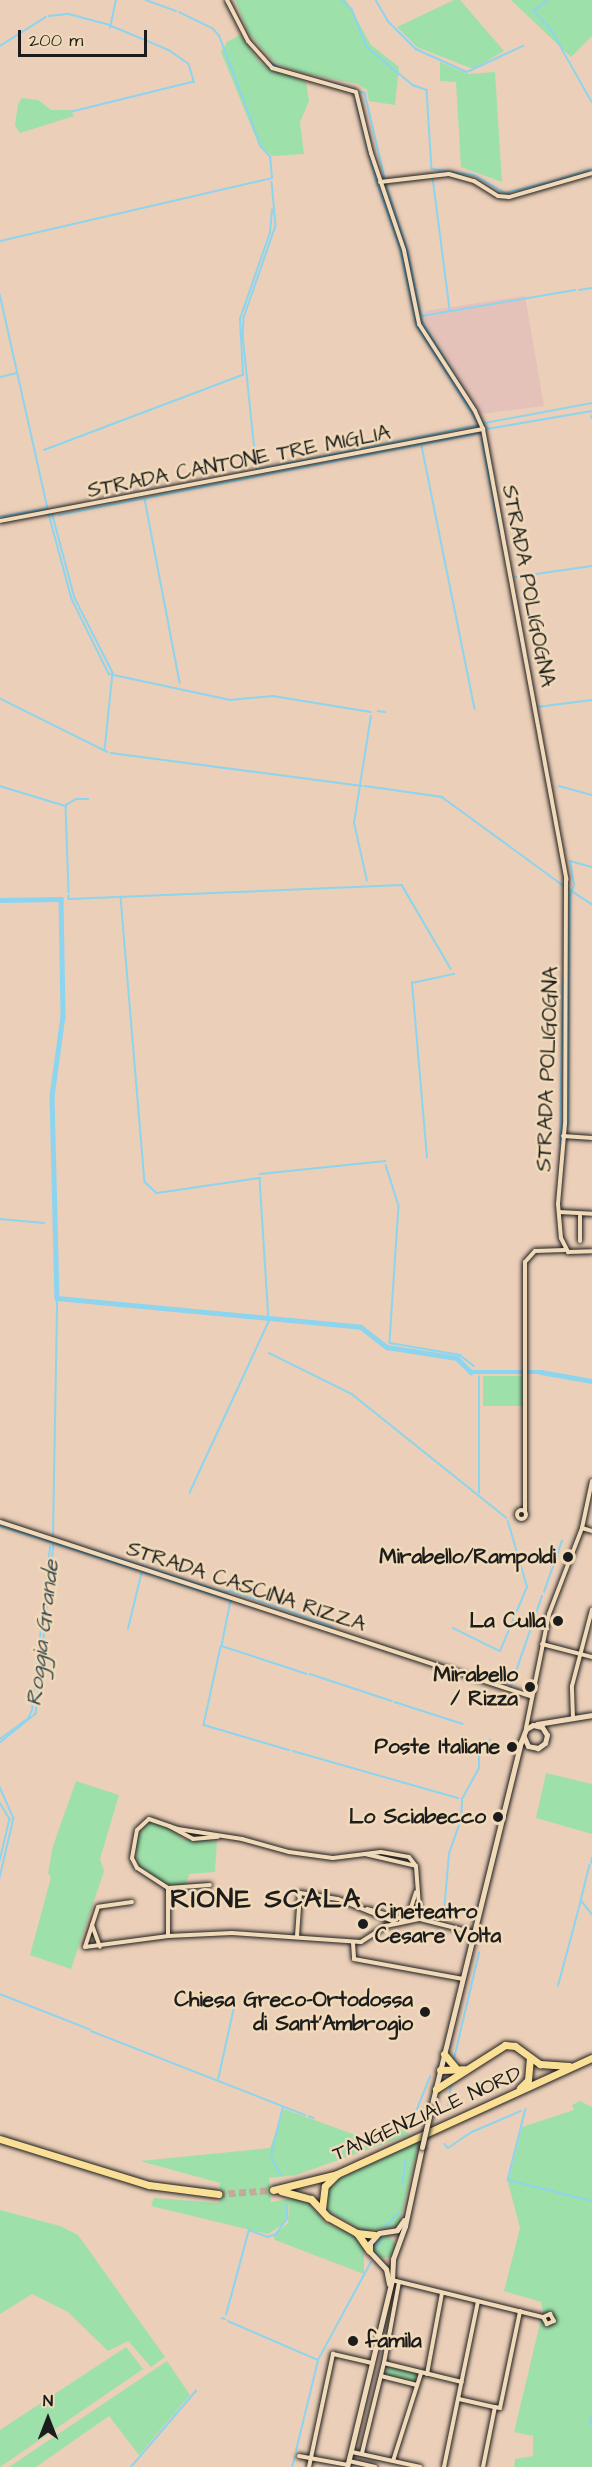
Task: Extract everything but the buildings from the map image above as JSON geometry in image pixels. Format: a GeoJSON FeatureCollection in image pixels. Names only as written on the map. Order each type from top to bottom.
{"type":"FeatureCollection","features":[{"type":"Feature","properties":{"kind":"highway"},"geometry":{"type":"LineString","coordinates":[[436,2089],[456,2072],[466,2069],[505,2045],[515,2046],[530,2058],[554,2067],[574,2066]]}},
{"type":"Feature","properties":{"kind":"highway"},"geometry":{"type":"LineString","coordinates":[[444,2054],[456,2072]]}},
{"type":"Feature","properties":{"kind":"highway"},"geometry":{"type":"LineString","coordinates":[[515,2093],[528,2080],[530,2058]]}},
{"type":"Feature","properties":{"kind":"highway","name":"TANGENZIALE NORD"},"geometry":{"type":"LineString","coordinates":[[322,2209],[298,2193],[273,2190],[337,2174],[592,2058]]}},
{"type":"Feature","properties":{"kind":"highway"},"geometry":{"type":"LineString","coordinates":[[440,2070],[456,2072]]}},
{"type":"Feature","properties":{"kind":"highway"},"geometry":{"type":"LineString","coordinates":[[0,2139],[149,2185],[218,2194]]}},
{"type":"Feature","properties":{"kind":"highway"},"geometry":{"type":"LineString","coordinates":[[337,2174],[322,2192],[322,2209],[357,2233],[369,2250]]}},
{"type":"Feature","properties":{"kind":"highway"},"geometry":{"type":"LineString","coordinates":[[357,2233],[375,2235]]}},
{"type":"Feature","properties":{"kind":"street","name":"STRADA POLIGOGNA"},"geometry":{"type":"LineString","coordinates":[[227,0],[248,41],[272,68],[356,93],[380,182],[404,250],[419,324],[476,411],[483,429],[566,879],[564,1136],[559,1212],[565,1250]]}},
{"type":"Feature","properties":{"kind":"street"},"geometry":{"type":"LineString","coordinates":[[380,182],[449,174],[474,181],[498,196],[509,197],[592,173]]}},
{"type":"Feature","properties":{"kind":"street","name":"STRADA CANTONE TRE MIGLIA"},"geometry":{"type":"LineString","coordinates":[[0,521],[483,429]]}},
{"type":"Feature","properties":{"kind":"street"},"geometry":{"type":"LineString","coordinates":[[564,1136],[592,1138]]}},
{"type":"Feature","properties":{"kind":"street"},"geometry":{"type":"LineString","coordinates":[[559,1212],[580,1216],[592,1214]]}},
{"type":"Feature","properties":{"kind":"street"},"geometry":{"type":"LineString","coordinates":[[580,1216],[580,1241]]}},
{"type":"Feature","properties":{"kind":"street"},"geometry":{"type":"LineString","coordinates":[[525,1511],[525,1262],[535,1251],[592,1251]]}},
{"type":"Feature","properties":{"kind":"street"},"geometry":{"type":"LineString","coordinates":[[362,2453],[384,2363],[396,2281],[393,2259],[408,2210],[440,2070],[526,1729],[530,1696],[542,1644],[582,1528],[592,1481]]}},
{"type":"Feature","properties":{"kind":"street","name":"STRADA CASCINA RIZZA"},"geometry":{"type":"LineString","coordinates":[[0,1522],[530,1696]]}},
{"type":"Feature","properties":{"kind":"street"},"geometry":{"type":"LineString","coordinates":[[582,1528],[592,1531]]}},
{"type":"Feature","properties":{"kind":"street"},"geometry":{"type":"LineString","coordinates":[[573,1718],[572,1686],[592,1610]]}},
{"type":"Feature","properties":{"kind":"street"},"geometry":{"type":"LineString","coordinates":[[542,1644],[592,1658]]}},
{"type":"Feature","properties":{"kind":"street"},"geometry":{"type":"LineString","coordinates":[[528,1707],[534,1725],[546,1732]]}},
{"type":"Feature","properties":{"kind":"street"},"geometry":{"type":"LineString","coordinates":[[526,1729],[534,1725],[592,1715]]}},
{"type":"Feature","properties":{"kind":"street"},"geometry":{"type":"LineString","coordinates":[[517,1758],[531,1747],[544,1745],[546,1732],[561,1720]]}},
{"type":"Feature","properties":{"kind":"street"},"geometry":{"type":"LineString","coordinates":[[524,1737],[531,1747]]}},
{"type":"Feature","properties":{"kind":"street"},"geometry":{"type":"LineString","coordinates":[[210,1885],[168,1888],[137,1868],[132,1858],[133,1841],[142,1822],[156,1819],[166,1824],[289,1852],[333,1858],[364,1854],[400,1854],[414,1859],[420,1919]]}},
{"type":"Feature","properties":{"kind":"street"},"geometry":{"type":"LineString","coordinates":[[364,1854],[416,1866]]}},
{"type":"Feature","properties":{"kind":"street"},"geometry":{"type":"LineString","coordinates":[[168,1888],[168,1936]]}},
{"type":"Feature","properties":{"kind":"street"},"geometry":{"type":"LineString","coordinates":[[407,1920],[418,1888]]}},
{"type":"Feature","properties":{"kind":"street"},"geometry":{"type":"LineString","coordinates":[[297,1936],[300,1893],[407,1920]]}},
{"type":"Feature","properties":{"kind":"street"},"geometry":{"type":"LineString","coordinates":[[132,1902],[98,1907],[85,1947],[100,1947],[168,1936],[232,1933],[297,1936],[353,1942],[396,1922],[420,1919],[475,1933]]}},
{"type":"Feature","properties":{"kind":"street"},"geometry":{"type":"LineString","coordinates":[[359,1907],[396,1922]]}},
{"type":"Feature","properties":{"kind":"street"},"geometry":{"type":"LineString","coordinates":[[91,1924],[100,1947]]}},
{"type":"Feature","properties":{"kind":"street"},"geometry":{"type":"LineString","coordinates":[[353,1942],[354,1959],[464,1979]]}},
{"type":"Feature","properties":{"kind":"street"},"geometry":{"type":"LineString","coordinates":[[348,2464],[389,2289],[389,2277],[380,2261],[369,2250],[375,2235],[400,2228],[408,2210]]}},
{"type":"Feature","properties":{"kind":"street"},"geometry":{"type":"LineString","coordinates":[[387,2233],[398,2243]]}},
{"type":"Feature","properties":{"kind":"street"},"geometry":{"type":"LineString","coordinates":[[380,2261],[393,2259]]}},
{"type":"Feature","properties":{"kind":"street"},"geometry":{"type":"LineString","coordinates":[[389,2289],[396,2281]]}},
{"type":"Feature","properties":{"kind":"street"},"geometry":{"type":"LineString","coordinates":[[396,2281],[543,2317]]}},
{"type":"Feature","properties":{"kind":"street"},"geometry":{"type":"LineString","coordinates":[[427,2374],[442,2293]]}},
{"type":"Feature","properties":{"kind":"street"},"geometry":{"type":"LineString","coordinates":[[444,2467],[478,2301]]}},
{"type":"Feature","properties":{"kind":"street"},"geometry":{"type":"LineString","coordinates":[[459,2399],[500,2408],[520,2311]]}},
{"type":"Feature","properties":{"kind":"street"},"geometry":{"type":"LineString","coordinates":[[309,2467],[333,2354],[372,2363]]}},
{"type":"Feature","properties":{"kind":"street"},"geometry":{"type":"LineString","coordinates":[[384,2363],[462,2382]]}},
{"type":"Feature","properties":{"kind":"street"},"geometry":{"type":"LineString","coordinates":[[393,2461],[422,2373]]}},
{"type":"Feature","properties":{"kind":"street"},"geometry":{"type":"LineString","coordinates":[[381,2376],[417,2385]]}},
{"type":"Feature","properties":{"kind":"street"},"geometry":{"type":"LineString","coordinates":[[483,2467],[495,2407]]}},
{"type":"Feature","properties":{"kind":"street"},"geometry":{"type":"LineString","coordinates":[[351,2452],[420,2467]]}},
{"type":"Feature","properties":{"kind":"street"},"geometry":{"type":"LineString","coordinates":[[299,2456],[375,2467]]}},
{"type":"Feature","properties":{"kind":"shaded area"},"geometry":{"type":"Polygon","coordinates":[[[525,296],[544,406],[481,414],[425,322],[425,311],[525,296]]]}},
{"type":"Feature","properties":{"kind":"green space"},"geometry":{"type":"Polygon","coordinates":[[[235,0],[346,0],[371,45],[399,67],[395,105],[369,101],[367,90],[358,84],[303,73],[275,63],[249,34],[235,0]]]}},
{"type":"Feature","properties":{"kind":"green space"},"geometry":{"type":"Polygon","coordinates":[[[454,0],[460,0],[504,51],[473,69],[417,47],[397,27],[454,0]]]}},
{"type":"Feature","properties":{"kind":"green space"},"geometry":{"type":"Polygon","coordinates":[[[511,0],[592,0],[592,36],[571,57],[511,0]]]}},
{"type":"Feature","properties":{"kind":"green space"},"geometry":{"type":"Polygon","coordinates":[[[240,35],[261,64],[306,82],[309,101],[300,122],[304,154],[273,156],[260,148],[221,52],[227,42],[240,35]]]}},
{"type":"Feature","properties":{"kind":"green space"},"geometry":{"type":"Polygon","coordinates":[[[440,62],[468,74],[495,72],[502,182],[461,167],[456,82],[440,81],[440,62]]]}},
{"type":"Feature","properties":{"kind":"green space"},"geometry":{"type":"Polygon","coordinates":[[[22,98],[38,100],[51,110],[70,110],[74,116],[20,133],[15,126],[18,104],[22,98]]]}},
{"type":"Feature","properties":{"kind":"green space"},"geometry":{"type":"Polygon","coordinates":[[[483,1376],[523,1376],[523,1406],[483,1406],[483,1376]]]}},
{"type":"Feature","properties":{"kind":"green space"},"geometry":{"type":"Polygon","coordinates":[[[546,1773],[592,1784],[592,1834],[536,1818],[546,1773]]]}},
{"type":"Feature","properties":{"kind":"green space"},"geometry":{"type":"Polygon","coordinates":[[[76,1781],[119,1795],[100,1859],[104,1871],[71,1969],[30,1955],[51,1877],[48,1873],[53,1846],[76,1781]]]}},
{"type":"Feature","properties":{"kind":"green space"},"geometry":{"type":"Polygon","coordinates":[[[149,1821],[165,1825],[183,1839],[217,1841],[215,1872],[189,1874],[186,1885],[168,1886],[138,1866],[135,1841],[149,1821]]]}},
{"type":"Feature","properties":{"kind":"green space"},"geometry":{"type":"Polygon","coordinates":[[[580,2101],[592,2107],[592,2467],[514,2467],[515,2459],[533,2456],[533,2436],[514,2432],[543,2311],[541,2302],[504,2291],[520,2228],[508,2182],[522,2127],[574,2110],[572,2105],[580,2101]]]}},
{"type":"Feature","properties":{"kind":"green space"},"geometry":{"type":"Polygon","coordinates":[[[284,2109],[361,2137],[403,2126],[409,2135],[296,2175],[269,2178],[271,2202],[294,2198],[310,2204],[324,2222],[354,2236],[364,2249],[364,2274],[275,2240],[273,2236],[288,2223],[289,2203],[285,2223],[268,2234],[151,2206],[154,2198],[219,2203],[220,2183],[140,2161],[270,2148],[284,2109]]]}},
{"type":"Feature","properties":{"kind":"green space"},"geometry":{"type":"Polygon","coordinates":[[[419,2141],[399,2226],[364,2231],[328,2211],[326,2188],[334,2181],[419,2141]]]}},
{"type":"Feature","properties":{"kind":"green space"},"geometry":{"type":"Polygon","coordinates":[[[0,2210],[60,2226],[78,2235],[165,2357],[151,2367],[128,2341],[108,2351],[68,2312],[32,2294],[0,2314],[0,2210]]]}},
{"type":"Feature","properties":{"kind":"green space"},"geometry":{"type":"Polygon","coordinates":[[[384,2236],[394,2243],[395,2247],[388,2257],[384,2258],[374,2251],[373,2247],[380,2237],[384,2236]]]}},
{"type":"Feature","properties":{"kind":"green space"},"geometry":{"type":"Polygon","coordinates":[[[126,2347],[143,2369],[0,2467],[0,2430],[126,2347]]]}},
{"type":"Feature","properties":{"kind":"green space"},"geometry":{"type":"Polygon","coordinates":[[[167,2361],[190,2395],[139,2455],[109,2416],[36,2467],[9,2467],[167,2361]]]}},
{"type":"Feature","properties":{"kind":"green space"},"geometry":{"type":"Polygon","coordinates":[[[388,2365],[417,2373],[414,2382],[385,2375],[388,2365]]]}},
{"type":"Feature","properties":{"kind":"waterway"},"geometry":{"type":"LineString","coordinates":[[110,28],[116,0]]}},
{"type":"Feature","properties":{"kind":"waterway"},"geometry":{"type":"LineString","coordinates":[[146,0],[176,11]]}},
{"type":"Feature","properties":{"kind":"waterway"},"geometry":{"type":"LineString","coordinates":[[342,0],[352,9],[367,47],[413,85],[427,90],[432,169],[474,175],[505,193],[545,183]]}},
{"type":"Feature","properties":{"kind":"waterway"},"geometry":{"type":"LineString","coordinates":[[376,0],[388,21],[416,49],[467,72],[523,46]]}},
{"type":"Feature","properties":{"kind":"waterway"},"geometry":{"type":"LineString","coordinates":[[549,0],[534,11],[552,31],[592,102]]}},
{"type":"Feature","properties":{"kind":"waterway"},"geometry":{"type":"LineString","coordinates":[[0,241],[272,178],[270,157],[261,147],[219,36],[213,29],[180,13]]}},
{"type":"Feature","properties":{"kind":"waterway"},"geometry":{"type":"LineString","coordinates":[[49,16],[69,14],[107,24],[169,50],[189,64],[194,82],[72,112]]}},
{"type":"Feature","properties":{"kind":"waterway"},"geometry":{"type":"LineString","coordinates":[[0,46],[46,17]]}},
{"type":"Feature","properties":{"kind":"waterway"},"geometry":{"type":"LineString","coordinates":[[268,61],[282,69]]}},
{"type":"Feature","properties":{"kind":"waterway"},"geometry":{"type":"LineString","coordinates":[[327,82],[365,93],[385,178]]}},
{"type":"Feature","properties":{"kind":"waterway"},"geometry":{"type":"LineString","coordinates":[[272,182],[276,226],[244,318],[243,335],[257,470],[479,425],[417,327],[399,246],[376,181],[356,101]]}},
{"type":"Feature","properties":{"kind":"waterway"},"geometry":{"type":"LineString","coordinates":[[548,183],[592,169]]}},
{"type":"Feature","properties":{"kind":"waterway"},"geometry":{"type":"LineString","coordinates":[[433,177],[450,310]]}},
{"type":"Feature","properties":{"kind":"waterway"},"geometry":{"type":"LineString","coordinates":[[386,183],[408,251],[423,322],[487,429],[592,411]]}},
{"type":"Feature","properties":{"kind":"waterway"},"geometry":{"type":"LineString","coordinates":[[44,450],[243,375],[240,319],[270,233],[272,210]]}},
{"type":"Feature","properties":{"kind":"waterway"},"geometry":{"type":"LineString","coordinates":[[579,290],[592,288]]}},
{"type":"Feature","properties":{"kind":"waterway"},"geometry":{"type":"LineString","coordinates":[[422,316],[575,290]]}},
{"type":"Feature","properties":{"kind":"waterway"},"geometry":{"type":"LineString","coordinates":[[0,294],[48,509],[0,517]]}},
{"type":"Feature","properties":{"kind":"waterway"},"geometry":{"type":"LineString","coordinates":[[0,377],[17,373]]}},
{"type":"Feature","properties":{"kind":"waterway"},"geometry":{"type":"LineString","coordinates":[[485,423],[592,403]]}},
{"type":"Feature","properties":{"kind":"waterway"},"geometry":{"type":"LineString","coordinates":[[59,515],[480,433]]}},
{"type":"Feature","properties":{"kind":"waterway"},"geometry":{"type":"LineString","coordinates":[[482,439],[500,532]]}},
{"type":"Feature","properties":{"kind":"waterway"},"geometry":{"type":"LineString","coordinates":[[422,446],[475,709]]}},
{"type":"Feature","properties":{"kind":"waterway"},"geometry":{"type":"LineString","coordinates":[[145,499],[180,683]]}},
{"type":"Feature","properties":{"kind":"waterway"},"geometry":{"type":"LineString","coordinates":[[46,514],[54,514]]}},
{"type":"Feature","properties":{"kind":"waterway"},"geometry":{"type":"LineString","coordinates":[[49,514],[72,599],[109,674],[230,700],[273,696],[371,712]]}},
{"type":"Feature","properties":{"kind":"waterway"},"geometry":{"type":"LineString","coordinates":[[53,516],[75,598],[113,673],[105,751]]}},
{"type":"Feature","properties":{"kind":"waterway"},"geometry":{"type":"LineString","coordinates":[[515,577],[592,566]]}},
{"type":"Feature","properties":{"kind":"waterway"},"geometry":{"type":"LineString","coordinates":[[1,699],[108,752]]}},
{"type":"Feature","properties":{"kind":"waterway"},"geometry":{"type":"LineString","coordinates":[[537,707],[592,700]]}},
{"type":"Feature","properties":{"kind":"waterway"},"geometry":{"type":"LineString","coordinates":[[378,711],[385,712]]}},
{"type":"Feature","properties":{"kind":"waterway"},"geometry":{"type":"LineString","coordinates":[[367,881],[354,823],[371,716]]}},
{"type":"Feature","properties":{"kind":"waterway"},"geometry":{"type":"LineString","coordinates":[[111,753],[362,786]]}},
{"type":"Feature","properties":{"kind":"waterway"},"geometry":{"type":"LineString","coordinates":[[0,786],[66,806],[69,892]]}},
{"type":"Feature","properties":{"kind":"waterway"},"geometry":{"type":"LineString","coordinates":[[365,786],[442,797],[564,886]]}},
{"type":"Feature","properties":{"kind":"waterway"},"geometry":{"type":"LineString","coordinates":[[559,786],[592,795]]}},
{"type":"Feature","properties":{"kind":"waterway"},"geometry":{"type":"LineString","coordinates":[[66,805],[76,799],[88,799]]}},
{"type":"Feature","properties":{"kind":"waterway"},"geometry":{"type":"LineString","coordinates":[[568,1126],[570,896],[574,885],[570,861],[592,867]]}},
{"type":"Feature","properties":{"kind":"waterway"},"geometry":{"type":"LineString","coordinates":[[69,895],[69,899],[402,885],[451,969]]}},
{"type":"Feature","properties":{"kind":"waterway"},"geometry":{"type":"LineString","coordinates":[[567,888],[592,904]]}},
{"type":"Feature","properties":{"kind":"waterway"},"geometry":{"type":"LineString","coordinates":[[121,897],[145,1182],[157,1193],[260,1178],[269,1322],[190,1493]]}},
{"type":"Feature","properties":{"kind":"waterway"},"geometry":{"type":"LineString","coordinates":[[0,900],[61,899],[63,1016],[52,1096],[57,1298],[361,1327],[387,1347],[457,1358],[471,1372],[541,1372],[592,1381]]}},
{"type":"Feature","properties":{"kind":"waterway"},"geometry":{"type":"LineString","coordinates":[[427,1158],[412,983],[454,974]]}},
{"type":"Feature","properties":{"kind":"waterway"},"geometry":{"type":"LineString","coordinates":[[560,1144],[563,980]]}},
{"type":"Feature","properties":{"kind":"waterway"},"geometry":{"type":"LineString","coordinates":[[260,1174],[385,1161]]}},
{"type":"Feature","properties":{"kind":"waterway"},"geometry":{"type":"LineString","coordinates":[[386,1165],[399,1206],[390,1343],[460,1355],[474,1366]]}},
{"type":"Feature","properties":{"kind":"waterway"},"geometry":{"type":"LineString","coordinates":[[0,1219],[44,1223]]}},
{"type":"Feature","properties":{"kind":"waterway"},"geometry":{"type":"LineString","coordinates":[[53,1537],[57,1298]]}},
{"type":"Feature","properties":{"kind":"waterway"},"geometry":{"type":"LineString","coordinates":[[269,1353],[352,1394],[507,1518]]}},
{"type":"Feature","properties":{"kind":"waterway"},"geometry":{"type":"LineString","coordinates":[[479,1377],[479,1493]]}},
{"type":"Feature","properties":{"kind":"waterway"},"geometry":{"type":"LineString","coordinates":[[453,1628],[500,1651],[527,1587],[508,1522]]}},
{"type":"Feature","properties":{"kind":"waterway","name":"Roggia Grande"},"geometry":{"type":"LineString","coordinates":[[0,1526],[54,1543],[36,1714],[0,1743]]}},
{"type":"Feature","properties":{"kind":"waterway"},"geometry":{"type":"LineString","coordinates":[[544,1592],[562,1541]]}},
{"type":"Feature","properties":{"kind":"waterway","name":"Roggia Grande"},"geometry":{"type":"LineString","coordinates":[[54,1543],[137,1570]]}},
{"type":"Feature","properties":{"kind":"waterway"},"geometry":{"type":"LineString","coordinates":[[0,1739],[28,1719],[32,1710],[50,1547]]}},
{"type":"Feature","properties":{"kind":"waterway"},"geometry":{"type":"LineString","coordinates":[[92,1550],[224,1592],[231,1591],[332,1626]]}},
{"type":"Feature","properties":{"kind":"waterway"},"geometry":{"type":"LineString","coordinates":[[128,1629],[142,1571],[231,1601],[222,1646],[307,1674]]}},
{"type":"Feature","properties":{"kind":"waterway"},"geometry":{"type":"LineString","coordinates":[[510,1689],[542,1596]]}},
{"type":"Feature","properties":{"kind":"waterway"},"geometry":{"type":"LineString","coordinates":[[221,1647],[204,1725],[289,1750]]}},
{"type":"Feature","properties":{"kind":"waterway"},"geometry":{"type":"LineString","coordinates":[[310,1674],[392,1701]]}},
{"type":"Feature","properties":{"kind":"waterway"},"geometry":{"type":"LineString","coordinates":[[395,1702],[463,1724]]}},
{"type":"Feature","properties":{"kind":"waterway"},"geometry":{"type":"LineString","coordinates":[[447,1922],[444,1912],[449,1854],[461,1820],[462,1799],[479,1768],[479,1754],[490,1740]]}},
{"type":"Feature","properties":{"kind":"waterway"},"geometry":{"type":"LineString","coordinates":[[293,1751],[458,1798]]}},
{"type":"Feature","properties":{"kind":"waterway","name":"Roggia Grande"},"geometry":{"type":"LineString","coordinates":[[0,1787],[14,1818],[0,1878]]}},
{"type":"Feature","properties":{"kind":"waterway","name":"Roggia Grande"},"geometry":{"type":"LineString","coordinates":[[0,1803],[10,1819],[0,1861]]}},
{"type":"Feature","properties":{"kind":"waterway"},"geometry":{"type":"LineString","coordinates":[[591,1863],[592,1858]]}},
{"type":"Feature","properties":{"kind":"waterway"},"geometry":{"type":"LineString","coordinates":[[590,1865],[581,1900],[592,1914]]}},
{"type":"Feature","properties":{"kind":"waterway"},"geometry":{"type":"LineString","coordinates":[[558,1986],[581,1900]]}},
{"type":"Feature","properties":{"kind":"waterway"},"geometry":{"type":"LineString","coordinates":[[454,2059],[479,1953]]}},
{"type":"Feature","properties":{"kind":"waterway"},"geometry":{"type":"LineString","coordinates":[[0,1994],[89,2029]]}},
{"type":"Feature","properties":{"kind":"waterway"},"geometry":{"type":"LineString","coordinates":[[218,2080],[234,2007]]}},
{"type":"Feature","properties":{"kind":"waterway"},"geometry":{"type":"LineString","coordinates":[[91,2031],[305,2115]]}},
{"type":"Feature","properties":{"kind":"waterway"},"geometry":{"type":"LineString","coordinates":[[411,2124],[430,2077]]}},
{"type":"Feature","properties":{"kind":"waterway"},"geometry":{"type":"LineString","coordinates":[[448,2108],[451,2084]]}},
{"type":"Feature","properties":{"kind":"waterway"},"geometry":{"type":"LineString","coordinates":[[271,2155],[283,2107]]}},
{"type":"Feature","properties":{"kind":"waterway"},"geometry":{"type":"LineString","coordinates":[[526,2109],[508,2180],[592,2201]]}},
{"type":"Feature","properties":{"kind":"waterway"},"geometry":{"type":"LineString","coordinates":[[445,2144],[448,2148],[472,2132],[521,2111]]}},
{"type":"Feature","properties":{"kind":"waterway"},"geometry":{"type":"LineString","coordinates":[[309,2116],[314,2118]]}},
{"type":"Feature","properties":{"kind":"waterway"},"geometry":{"type":"LineString","coordinates":[[272,2158],[281,2175]]}},
{"type":"Feature","properties":{"kind":"waterway"},"geometry":{"type":"LineString","coordinates":[[402,2184],[406,2160]]}},
{"type":"Feature","properties":{"kind":"waterway"},"geometry":{"type":"LineString","coordinates":[[226,2315],[249,2230],[268,2237],[276,2234],[287,2219],[287,2206]]}},
{"type":"Feature","properties":{"kind":"waterway"},"geometry":{"type":"LineString","coordinates":[[385,2227],[398,2213]]}},
{"type":"Feature","properties":{"kind":"waterway"},"geometry":{"type":"LineString","coordinates":[[376,2248],[380,2240]]}},
{"type":"Feature","properties":{"kind":"waterway"},"geometry":{"type":"LineString","coordinates":[[228,2321],[318,2360],[371,2262]]}},
{"type":"Feature","properties":{"kind":"waterway"},"geometry":{"type":"LineString","coordinates":[[296,2451],[318,2361]]}},
{"type":"Feature","properties":{"kind":"waterway"},"geometry":{"type":"LineString","coordinates":[[131,2467],[196,2391]]}},
{"type":"Feature","properties":{"kind":"waterway"},"geometry":{"type":"LineString","coordinates":[[292,2467],[295,2457]]}},
{"type":"Feature","properties":{"kind":"tunnel"},"geometry":{"type":"LineString","coordinates":[[218,2194],[273,2190]]}},
{"type":"Feature","properties":{"kind":"place","name":"Mirabello/Rampoldi"},"geometry":{"type":"Point","coordinates":[568,1557]}},
{"type":"Feature","properties":{"kind":"place","name":"La Culla"},"geometry":{"type":"Point","coordinates":[558,1621]}},
{"type":"Feature","properties":{"kind":"place","name":"Mirabello / Rizza"},"geometry":{"type":"Point","coordinates":[530,1687]}},
{"type":"Feature","properties":{"kind":"place","name":"Poste Italiane"},"geometry":{"type":"Point","coordinates":[512,1747]}},
{"type":"Feature","properties":{"kind":"place","name":"Lo Sciabecco"},"geometry":{"type":"Point","coordinates":[498,1817]}},
{"type":"Feature","properties":{"kind":"place","name":"Cineteatro Cesare Volta"},"geometry":{"type":"Point","coordinates":[363,1924]}},
{"type":"Feature","properties":{"kind":"place","name":"Chiesa Greco-Ortodossa di Sant’Ambrogio"},"geometry":{"type":"Point","coordinates":[425,2012]}},
{"type":"Feature","properties":{"kind":"place","name":"famila"},"geometry":{"type":"Point","coordinates":[353,2341]}},
{"type":"Feature","properties":{"kind":"district","name":"RIONE SCALA"},"geometry":{"type":"Point","coordinates":[266,1900]}}]}
